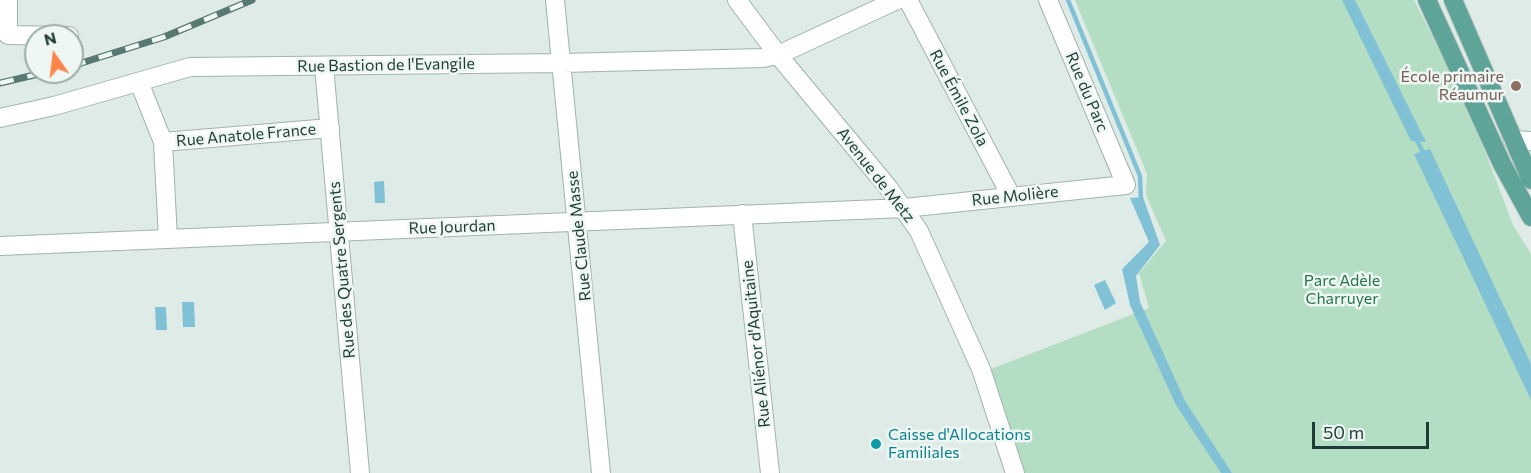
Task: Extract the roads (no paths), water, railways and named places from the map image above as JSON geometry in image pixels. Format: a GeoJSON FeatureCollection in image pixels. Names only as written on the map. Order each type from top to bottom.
{"type":"FeatureCollection","features":[{"type":"Feature","properties":{"kind":"main road"},"geometry":{"type":"LineString","coordinates":[[1427,0],[1502,164],[1531,217]]}},
{"type":"Feature","properties":{"kind":"main road"},"geometry":{"type":"LineString","coordinates":[[1454,0],[1522,140],[1531,180]]}},
{"type":"Feature","properties":{"kind":"street"},"geometry":{"type":"LineString","coordinates":[[8,0],[8,34],[24,35]]}},
{"type":"Feature","properties":{"kind":"street","name":"Rue Claude Masse"},"geometry":{"type":"LineString","coordinates":[[555,0],[601,473]]}},
{"type":"Feature","properties":{"kind":"street","name":"Avenue de Metz"},"geometry":{"type":"LineString","coordinates":[[738,0],[778,55],[904,208],[919,231],[981,369],[1015,473]]}},
{"type":"Feature","properties":{"kind":"street","name":"Rue Bastion de l'Evangile"},"geometry":{"type":"LineString","coordinates":[[0,118],[190,67],[561,63],[763,58],[778,55],[897,0]]}},
{"type":"Feature","properties":{"kind":"street","name":"Rue Émile Zola"},"geometry":{"type":"LineString","coordinates":[[908,0],[1011,196]]}},
{"type":"Feature","properties":{"kind":"street","name":"Rue du Parc"},"geometry":{"type":"LineString","coordinates":[[1048,0],[1126,185]]}},
{"type":"Feature","properties":{"kind":"street","name":"Rue des Quatre Sergents"},"geometry":{"type":"LineString","coordinates":[[324,66],[360,473]]}},
{"type":"Feature","properties":{"kind":"street"},"geometry":{"type":"LineString","coordinates":[[138,82],[163,142],[168,239]]}},
{"type":"Feature","properties":{"kind":"street","name":"Rue Anatole France"},"geometry":{"type":"LineString","coordinates":[[163,142],[330,128]]}},
{"type":"Feature","properties":{"kind":"street","name":"Rue Molière"},"geometry":{"type":"LineString","coordinates":[[904,208],[1126,185]]}},
{"type":"Feature","properties":{"kind":"street","name":"Rue Jourdan"},"geometry":{"type":"LineString","coordinates":[[0,246],[904,208]]}},
{"type":"Feature","properties":{"kind":"street","name":"Rue Aliénor d'Aquitaine"},"geometry":{"type":"LineString","coordinates":[[742,214],[770,473]]}},
{"type":"Feature","properties":{"kind":"water"},"geometry":{"type":"Polygon","coordinates":[[[1342,0],[1355,0],[1426,142],[1411,141],[1342,0]]]}},
{"type":"Feature","properties":{"kind":"water"},"geometry":{"type":"Polygon","coordinates":[[[1430,149],[1531,364],[1531,400],[1414,154],[1430,149]]]}},
{"type":"Feature","properties":{"kind":"water"},"geometry":{"type":"Polygon","coordinates":[[[384,181],[385,203],[375,203],[374,182],[384,181]]]}},
{"type":"Feature","properties":{"kind":"water"},"geometry":{"type":"Polygon","coordinates":[[[1143,197],[1160,245],[1136,276],[1140,302],[1185,401],[1232,473],[1221,473],[1176,405],[1130,305],[1122,269],[1149,242],[1130,198],[1143,197]]]}},
{"type":"Feature","properties":{"kind":"water"},"geometry":{"type":"Polygon","coordinates":[[[1105,280],[1116,303],[1105,310],[1094,285],[1105,280]]]}},
{"type":"Feature","properties":{"kind":"water"},"geometry":{"type":"Polygon","coordinates":[[[182,302],[194,302],[195,327],[183,327],[182,302]]]}},
{"type":"Feature","properties":{"kind":"water"},"geometry":{"type":"Polygon","coordinates":[[[155,307],[166,307],[167,330],[156,330],[155,307]]]}},
{"type":"Feature","properties":{"kind":"waterway"},"geometry":{"type":"LineString","coordinates":[[1068,0],[1140,176],[1141,202]]}},
{"type":"Feature","properties":{"kind":"waterway"},"geometry":{"type":"LineString","coordinates":[[1417,140],[1425,157]]}},
{"type":"Feature","properties":{"kind":"railway"},"geometry":{"type":"LineString","coordinates":[[84,62],[164,37],[252,0]]}},
{"type":"Feature","properties":{"kind":"railway"},"geometry":{"type":"LineString","coordinates":[[0,83],[24,77]]}},
{"type":"Feature","properties":{"kind":"place","name":"École primaire Réaumur"},"geometry":{"type":"Point","coordinates":[1516,86]}},
{"type":"Feature","properties":{"kind":"place","name":"Caisse d'Allocations Familiales"},"geometry":{"type":"Point","coordinates":[876,444]}},
{"type":"Feature","properties":{"kind":"park label","name":"Parc Adèle Charruyer"},"geometry":{"type":"Point","coordinates":[1342,290]}}]}
